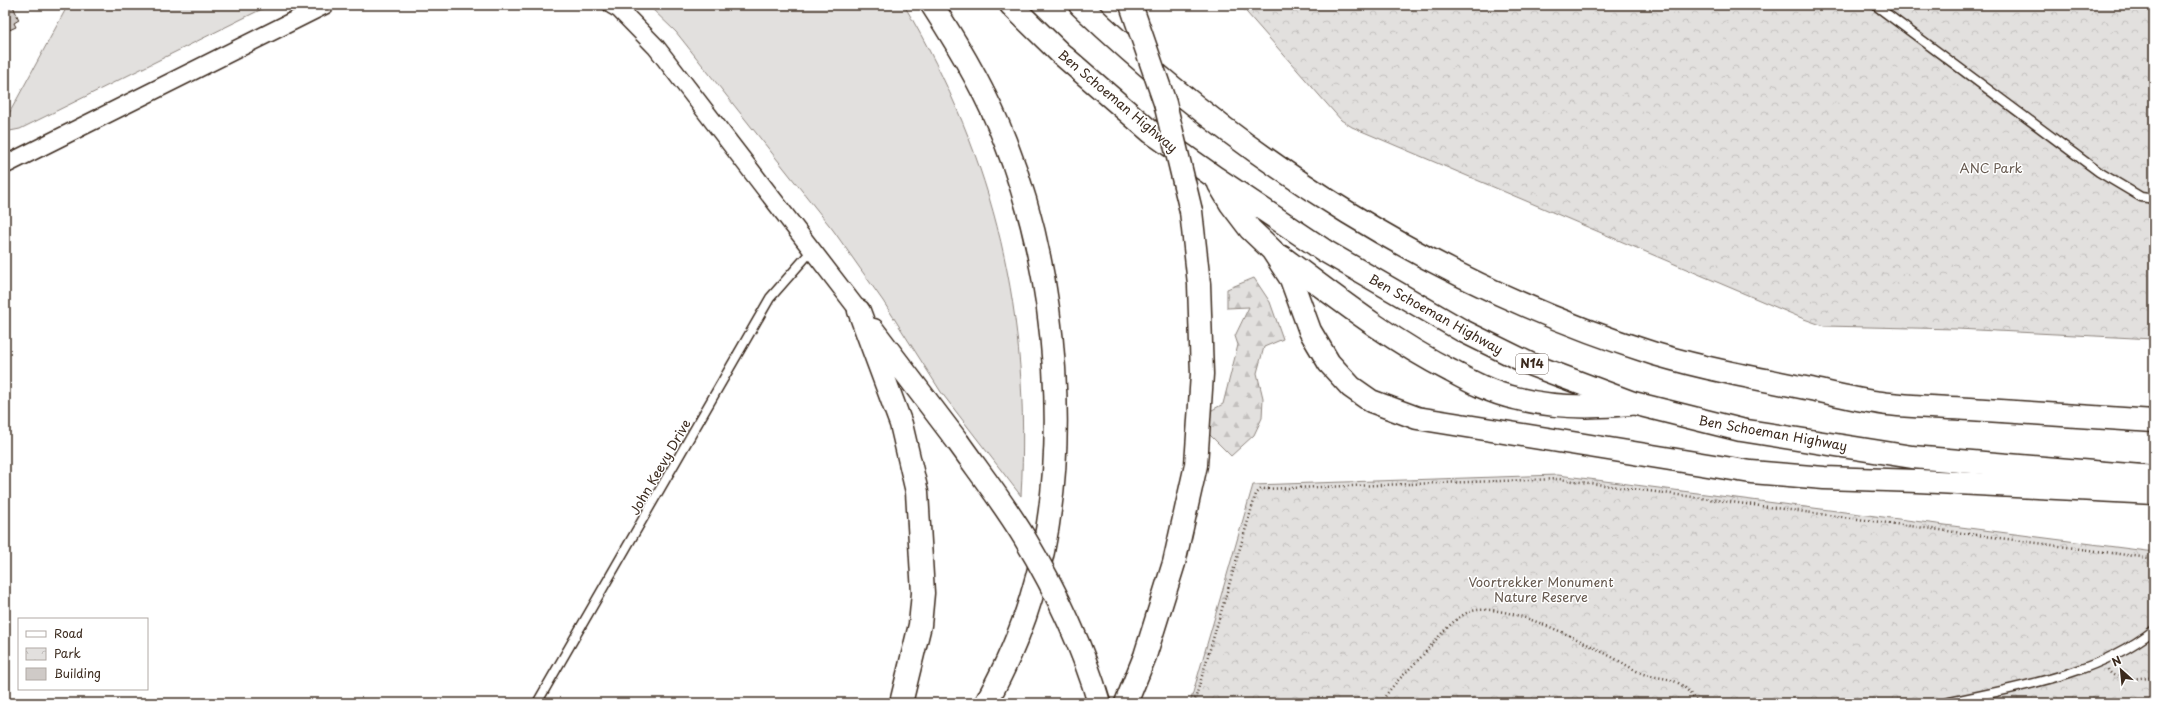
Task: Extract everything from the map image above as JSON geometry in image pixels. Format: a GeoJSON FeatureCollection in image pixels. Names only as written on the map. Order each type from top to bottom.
{"type":"FeatureCollection","features":[{"type":"Feature","properties":{"kind":"main road"},"geometry":{"type":"LineString","coordinates":[[932,5],[961,49],[992,112],[1005,141],[1028,209],[1046,295],[1053,366],[1056,441],[1048,526],[1031,598],[1006,667],[986,703]]}},
{"type":"Feature","properties":{"kind":"main road","name":"Ben Schoeman Highway"},"geometry":{"type":"LineString","coordinates":[[1011,5],[1060,53],[1151,132],[1216,178],[1325,251],[1462,331],[1532,365],[1633,403],[1741,430],[1912,457],[2154,477]]}},
{"type":"Feature","properties":{"kind":"main road"},"geometry":{"type":"LineString","coordinates":[[1080,5],[1180,92],[1274,166],[1339,208],[1419,254],[1482,285],[1564,321],[1655,354],[1748,377],[1882,403],[2154,421]]}},
{"type":"Feature","properties":{"kind":"main road"},"geometry":{"type":"LineString","coordinates":[[1126,703],[1145,656],[1174,562],[1196,465],[1202,374],[1199,284],[1191,211],[1165,103],[1131,5]]}},
{"type":"Feature","properties":{"kind":"main road"},"geometry":{"type":"LineString","coordinates":[[1216,178],[1236,211],[1250,229],[1272,250],[1366,319],[1417,354],[1478,386],[1515,398],[1556,405],[1593,408],[1633,403]]}},
{"type":"Feature","properties":{"kind":"main road"},"geometry":{"type":"LineString","coordinates":[[1272,250],[1291,278],[1310,331],[1329,363],[1351,386],[1371,401],[1417,418],[1751,472],[1824,478],[1918,481],[2154,493]]}},
{"type":"Feature","properties":{"kind":"main road"},"geometry":{"type":"LineString","coordinates":[[860,311],[958,442],[1024,536],[1053,588],[1075,634],[1098,703]]}},
{"type":"Feature","properties":{"kind":"main road"},"geometry":{"type":"LineString","coordinates":[[860,311],[901,424],[917,492],[923,593],[920,625],[901,703]]}},
{"type":"Feature","properties":{"kind":"street"},"geometry":{"type":"LineString","coordinates":[[5,165],[325,5]]}},
{"type":"Feature","properties":{"kind":"street"},"geometry":{"type":"LineString","coordinates":[[612,5],[619,9],[656,47],[860,311]]}},
{"type":"Feature","properties":{"kind":"lane"},"geometry":{"type":"LineString","coordinates":[[1875,5],[2099,172],[2141,197],[2154,199]]}},
{"type":"Feature","properties":{"kind":"lane","name":"John Keevy Drive"},"geometry":{"type":"LineString","coordinates":[[536,703],[770,298],[813,250]]}},
{"type":"Feature","properties":{"kind":"lane"},"geometry":{"type":"LineString","coordinates":[[1945,703],[2040,682],[2104,660],[2131,646],[2154,630]]}},
{"type":"Feature","properties":{"kind":"path"},"geometry":{"type":"LineString","coordinates":[[1194,703],[1256,494],[1261,489],[1559,479],[2149,558]]}},
{"type":"Feature","properties":{"kind":"path"},"geometry":{"type":"LineString","coordinates":[[1381,703],[1404,675],[1458,620],[1468,612],[1489,609],[1520,617],[1558,630],[1608,653],[1635,670],[1677,682],[1687,688],[1697,703]]}},
{"type":"Feature","properties":{"kind":"path"},"geometry":{"type":"LineString","coordinates":[[2104,660],[2109,672],[2118,677],[2134,678],[2154,676]]}},
{"type":"Feature","properties":{"kind":"path"},"geometry":{"type":"LineString","coordinates":[[2151,703],[2154,700]]}},
{"type":"Feature","properties":{"kind":"green space"},"geometry":{"type":"Polygon","coordinates":[[[68,5],[270,5],[20,129],[5,132],[5,121],[68,5]]]}},
{"type":"Feature","properties":{"kind":"green space"},"geometry":{"type":"Polygon","coordinates":[[[648,5],[904,5],[936,64],[962,122],[984,181],[1001,242],[1013,303],[1020,365],[1023,430],[1021,496],[941,392],[883,301],[833,230],[676,32],[648,5]]]}},
{"type":"Feature","properties":{"kind":"green space","name":"ANC Park"},"geometry":{"type":"Polygon","coordinates":[[[1240,5],[2154,5],[2154,339],[1957,329],[1824,326],[1804,319],[1352,127],[1341,120],[1240,5]]]}},
{"type":"Feature","properties":{"kind":"green space"},"geometry":{"type":"Polygon","coordinates":[[[1254,278],[1270,302],[1283,339],[1264,347],[1257,373],[1263,398],[1262,418],[1254,435],[1231,456],[1208,433],[1203,415],[1223,404],[1238,345],[1235,336],[1249,307],[1227,308],[1227,289],[1254,278]]]}},
{"type":"Feature","properties":{"kind":"green space","name":"Voortrekker Monument Nature Reserve"},"geometry":{"type":"Polygon","coordinates":[[[1558,475],[2154,552],[2154,703],[1190,703],[1253,485],[1558,475]]]}},
{"type":"Feature","properties":{"kind":"building"},"geometry":{"type":"Polygon","coordinates":[[[13,6],[19,20],[14,23],[16,27],[5,32],[5,9],[13,6]]]}}]}
